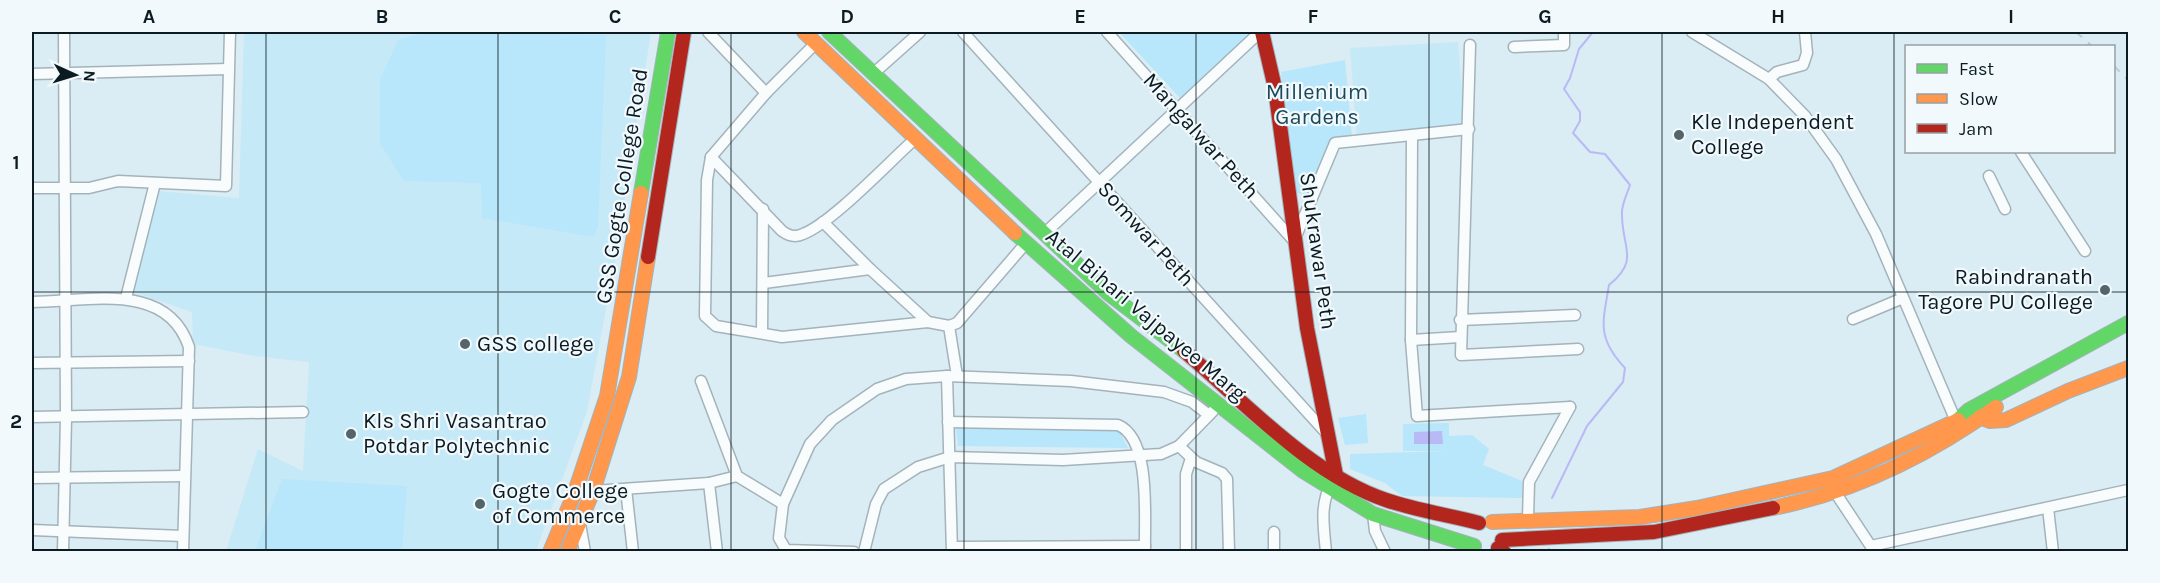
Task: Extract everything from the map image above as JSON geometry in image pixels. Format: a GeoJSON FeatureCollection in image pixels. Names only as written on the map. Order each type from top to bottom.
{"type":"FeatureCollection","features":[{"type":"Feature","properties":{"kind":"main road","name":"GSS Gogte College Road"},"geometry":{"type":"LineString","coordinates":[[550,552],[575,492],[607,396],[668,32]]}},
{"type":"Feature","properties":{"kind":"main road"},"geometry":{"type":"LineString","coordinates":[[567,552],[593,491],[628,377],[684,32]]}},
{"type":"Feature","properties":{"kind":"main road","name":"Atal Bihari Vajpayee Marg"},"geometry":{"type":"LineString","coordinates":[[804,32],[1026,243],[1131,336],[1303,471],[1385,500],[1486,522],[1640,517],[1697,508],[1833,478],[1958,427]]}},
{"type":"Feature","properties":{"kind":"main road","name":"Atal Bihari Vajpayee Marg"},"geometry":{"type":"LineString","coordinates":[[829,32],[1109,294],[1231,391],[1373,514],[1477,549]]}},
{"type":"Feature","properties":{"kind":"main road","name":"Shukrawar Peth"},"geometry":{"type":"LineString","coordinates":[[1261,32],[1275,88],[1306,328],[1328,436],[1333,481]]}},
{"type":"Feature","properties":{"kind":"main road"},"geometry":{"type":"LineString","coordinates":[[1958,427],[1969,410],[2128,323]]}},
{"type":"Feature","properties":{"kind":"main road"},"geometry":{"type":"LineString","coordinates":[[1477,549],[1471,533],[1486,522],[1502,531],[1498,549],[1551,536],[1654,532],[1816,500],[1880,475],[1958,427],[1980,417],[2038,379],[2128,333]]}},
{"type":"Feature","properties":{"kind":"main road"},"geometry":{"type":"LineString","coordinates":[[1980,417],[1990,422],[2006,420],[2068,391],[2128,369]]}},
{"type":"Feature","properties":{"kind":"street"},"geometry":{"type":"LineString","coordinates":[[63,552],[66,418],[63,188],[64,32]]}},
{"type":"Feature","properties":{"kind":"street"},"geometry":{"type":"LineString","coordinates":[[32,188],[89,188],[118,181],[226,186],[230,32]]}},
{"type":"Feature","properties":{"kind":"street"},"geometry":{"type":"LineString","coordinates":[[708,32],[766,93]]}},
{"type":"Feature","properties":{"kind":"street"},"geometry":{"type":"LineString","coordinates":[[874,73],[920,32]]}},
{"type":"Feature","properties":{"kind":"street","name":"Somwar Peth"},"geometry":{"type":"LineString","coordinates":[[963,32],[1328,436]]}},
{"type":"Feature","properties":{"kind":"street","name":"Mangalwar Peth"},"geometry":{"type":"LineString","coordinates":[[1107,32],[1294,241]]}},
{"type":"Feature","properties":{"kind":"street"},"geometry":{"type":"LineString","coordinates":[[1045,233],[1261,32]]}},
{"type":"Feature","properties":{"kind":"street"},"geometry":{"type":"LineString","coordinates":[[1514,47],[1564,45],[1564,32]]}},
{"type":"Feature","properties":{"kind":"street"},"geometry":{"type":"LineString","coordinates":[[1692,32],[1768,80],[1805,116],[1836,159],[1876,234],[1958,427]]}},
{"type":"Feature","properties":{"kind":"street"},"geometry":{"type":"LineString","coordinates":[[1768,80],[1777,72],[1803,65],[1807,53],[1806,32]]}},
{"type":"Feature","properties":{"kind":"street"},"geometry":{"type":"LineString","coordinates":[[816,43],[766,93],[711,157],[707,180],[705,316],[716,326],[801,337],[928,322],[950,326],[957,323],[1026,243]]}},
{"type":"Feature","properties":{"kind":"street"},"geometry":{"type":"LineString","coordinates":[[1470,45],[1460,320],[1461,355],[1578,349]]}},
{"type":"Feature","properties":{"kind":"street"},"geometry":{"type":"LineString","coordinates":[[32,74],[228,69]]}},
{"type":"Feature","properties":{"kind":"street"},"geometry":{"type":"LineString","coordinates":[[1294,241],[1335,143],[1468,129]]}},
{"type":"Feature","properties":{"kind":"street"},"geometry":{"type":"LineString","coordinates":[[1412,136],[1411,340],[1417,416],[1570,407],[1529,482],[1528,519]]}},
{"type":"Feature","properties":{"kind":"street"},"geometry":{"type":"LineString","coordinates":[[711,157],[788,236],[805,234],[823,222],[916,138]]}},
{"type":"Feature","properties":{"kind":"street"},"geometry":{"type":"LineString","coordinates":[[2022,153],[2085,251]]}},
{"type":"Feature","properties":{"kind":"street"},"geometry":{"type":"LineString","coordinates":[[1989,176],[2006,209]]}},
{"type":"Feature","properties":{"kind":"street"},"geometry":{"type":"LineString","coordinates":[[126,298],[155,183]]}},
{"type":"Feature","properties":{"kind":"street"},"geometry":{"type":"LineString","coordinates":[[762,333],[763,209]]}},
{"type":"Feature","properties":{"kind":"street"},"geometry":{"type":"LineString","coordinates":[[823,222],[928,322]]}},
{"type":"Feature","properties":{"kind":"street"},"geometry":{"type":"LineString","coordinates":[[764,283],[870,269]]}},
{"type":"Feature","properties":{"kind":"street"},"geometry":{"type":"LineString","coordinates":[[32,302],[126,298],[153,306],[172,316],[183,329],[189,347],[183,552]]}},
{"type":"Feature","properties":{"kind":"street"},"geometry":{"type":"LineString","coordinates":[[1853,319],[1904,298]]}},
{"type":"Feature","properties":{"kind":"street"},"geometry":{"type":"LineString","coordinates":[[1460,320],[1575,315]]}},
{"type":"Feature","properties":{"kind":"street"},"geometry":{"type":"LineString","coordinates":[[948,422],[1118,425],[1129,432],[1142,456],[1145,549],[953,549],[948,422],[952,376],[950,326]]}},
{"type":"Feature","properties":{"kind":"street"},"geometry":{"type":"LineString","coordinates":[[1411,340],[1460,337]]}},
{"type":"Feature","properties":{"kind":"street"},"geometry":{"type":"LineString","coordinates":[[32,363],[189,361]]}},
{"type":"Feature","properties":{"kind":"street"},"geometry":{"type":"LineString","coordinates":[[854,552],[786,550],[779,538],[783,504],[810,444],[832,420],[877,389],[906,379],[952,376],[1071,381],[1164,392],[1192,402],[1209,415]]}},
{"type":"Feature","properties":{"kind":"street"},"geometry":{"type":"LineString","coordinates":[[701,381],[737,477],[783,504]]}},
{"type":"Feature","properties":{"kind":"street"},"geometry":{"type":"LineString","coordinates":[[864,552],[876,504],[884,489],[906,473],[950,457],[1063,460],[1161,454],[1179,446],[1231,391]]}},
{"type":"Feature","properties":{"kind":"street"},"geometry":{"type":"LineString","coordinates":[[32,417],[188,416],[303,412]]}},
{"type":"Feature","properties":{"kind":"street"},"geometry":{"type":"LineString","coordinates":[[1179,446],[1191,458],[1222,473],[1227,479],[1229,552]]}},
{"type":"Feature","properties":{"kind":"street"},"geometry":{"type":"LineString","coordinates":[[1186,552],[1186,474],[1191,458]]}},
{"type":"Feature","properties":{"kind":"street"},"geometry":{"type":"LineString","coordinates":[[32,478],[184,476]]}},
{"type":"Feature","properties":{"kind":"street"},"geometry":{"type":"LineString","coordinates":[[593,491],[709,483],[737,477]]}},
{"type":"Feature","properties":{"kind":"street"},"geometry":{"type":"LineString","coordinates":[[1326,552],[1323,513],[1333,481]]}},
{"type":"Feature","properties":{"kind":"street"},"geometry":{"type":"LineString","coordinates":[[709,483],[717,552]]}},
{"type":"Feature","properties":{"kind":"street"},"geometry":{"type":"LineString","coordinates":[[626,489],[633,552]]}},
{"type":"Feature","properties":{"kind":"street"},"geometry":{"type":"LineString","coordinates":[[1835,492],[1873,549],[2128,490]]}},
{"type":"Feature","properties":{"kind":"street"},"geometry":{"type":"LineString","coordinates":[[2048,507],[2053,552]]}},
{"type":"Feature","properties":{"kind":"street"},"geometry":{"type":"LineString","coordinates":[[1373,514],[1375,531],[1385,552]]}},
{"type":"Feature","properties":{"kind":"street"},"geometry":{"type":"LineString","coordinates":[[580,520],[585,552]]}},
{"type":"Feature","properties":{"kind":"street"},"geometry":{"type":"LineString","coordinates":[[32,530],[183,536]]}},
{"type":"Feature","properties":{"kind":"street"},"geometry":{"type":"LineString","coordinates":[[1274,532],[1274,552]]}},
{"type":"Feature","properties":{"kind":"shaded area"},"geometry":{"type":"Polygon","coordinates":[[[244,32],[651,32],[617,250],[587,411],[536,551],[226,551],[258,449],[303,471],[309,362],[254,356],[193,344],[192,312],[133,292],[158,191],[239,198],[244,32]]]}},
{"type":"Feature","properties":{"kind":"shaded area"},"geometry":{"type":"Polygon","coordinates":[[[1458,42],[1465,128],[1357,139],[1350,48],[1458,42]]]}},
{"type":"Feature","properties":{"kind":"green space"},"geometry":{"type":"Polygon","coordinates":[[[426,32],[606,35],[598,226],[594,237],[482,218],[481,183],[404,181],[380,144],[380,80],[398,40],[426,32]]]}},
{"type":"Feature","properties":{"kind":"green space"},"geometry":{"type":"Polygon","coordinates":[[[1119,32],[1248,32],[1249,35],[1181,99],[1119,32]]]}},
{"type":"Feature","properties":{"kind":"green space","name":"Millenium Gardens"},"geometry":{"type":"Polygon","coordinates":[[[1345,60],[1352,137],[1333,139],[1311,194],[1296,193],[1281,72],[1345,60]]]}},
{"type":"Feature","properties":{"kind":"green space"},"geometry":{"type":"Polygon","coordinates":[[[1366,414],[1368,443],[1345,445],[1338,418],[1366,414]]]}},
{"type":"Feature","properties":{"kind":"green space"},"geometry":{"type":"Polygon","coordinates":[[[955,421],[1118,428],[1128,448],[958,446],[955,421]]]}},
{"type":"Feature","properties":{"kind":"green space"},"geometry":{"type":"Polygon","coordinates":[[[1449,423],[1449,436],[1472,435],[1489,449],[1483,465],[1522,481],[1522,498],[1402,496],[1385,483],[1350,469],[1350,454],[1450,451],[1403,451],[1403,424],[1449,423]]]}},
{"type":"Feature","properties":{"kind":"green space"},"geometry":{"type":"Polygon","coordinates":[[[282,479],[407,486],[402,551],[255,551],[282,479]]]}},
{"type":"Feature","properties":{"kind":"water"},"geometry":{"type":"Polygon","coordinates":[[[1442,431],[1443,444],[1414,444],[1414,432],[1442,431]]]}},
{"type":"Feature","properties":{"kind":"waterway"},"geometry":{"type":"LineString","coordinates":[[1552,498],[1587,426],[1623,382],[1625,368],[1609,347],[1604,319],[1609,285],[1619,276],[1627,260],[1622,212],[1630,185],[1605,154],[1590,152],[1573,133],[1580,121],[1580,112],[1564,89],[1579,49],[1593,32]]}},
{"type":"Feature","properties":{"kind":"railway"},"geometry":{"type":"LineString","coordinates":[[2076,32],[2091,45]]}},
{"type":"Feature","properties":{"kind":"railway"},"geometry":{"type":"LineString","coordinates":[[2115,67],[2128,80]]}},
{"type":"Feature","properties":{"kind":"traffic: fast"},"geometry":{"type":"LineString","coordinates":[[641,193],[668,32]]}},
{"type":"Feature","properties":{"kind":"traffic: fast"},"geometry":{"type":"LineString","coordinates":[[829,32],[1109,294],[1184,351]]}},
{"type":"Feature","properties":{"kind":"traffic: fast"},"geometry":{"type":"LineString","coordinates":[[1015,233],[1131,336],[1303,471],[1373,514],[1474,546]]}},
{"type":"Feature","properties":{"kind":"traffic: fast"},"geometry":{"type":"LineString","coordinates":[[1958,420],[1969,410],[2128,323]]}},
{"type":"Feature","properties":{"kind":"traffic: slow"},"geometry":{"type":"LineString","coordinates":[[804,32],[1015,233]]}},
{"type":"Feature","properties":{"kind":"traffic: slow"},"geometry":{"type":"LineString","coordinates":[[550,552],[575,492],[607,396],[641,193]]}},
{"type":"Feature","properties":{"kind":"traffic: slow"},"geometry":{"type":"LineString","coordinates":[[567,552],[593,491],[629,377],[648,257]]}},
{"type":"Feature","properties":{"kind":"traffic: slow"},"geometry":{"type":"LineString","coordinates":[[1980,417],[1990,421],[2006,420],[2068,391],[2128,368]]}},
{"type":"Feature","properties":{"kind":"traffic: slow"},"geometry":{"type":"LineString","coordinates":[[1773,508],[1833,492],[1890,470],[1944,441],[1996,407]]}},
{"type":"Feature","properties":{"kind":"traffic: slow"},"geometry":{"type":"LineString","coordinates":[[1492,522],[1640,517],[1697,508],[1833,478],[1958,420]]}},
{"type":"Feature","properties":{"kind":"traffic: jam"},"geometry":{"type":"LineString","coordinates":[[648,257],[684,32]]}},
{"type":"Feature","properties":{"kind":"traffic: jam"},"geometry":{"type":"LineString","coordinates":[[1262,32],[1275,88],[1307,328],[1336,475]]}},
{"type":"Feature","properties":{"kind":"traffic: jam"},"geometry":{"type":"LineString","coordinates":[[1184,351],[1279,435],[1331,473],[1386,500],[1479,523]]}},
{"type":"Feature","properties":{"kind":"traffic: jam"},"geometry":{"type":"LineString","coordinates":[[1502,540],[1654,532],[1773,508]]}},
{"type":"Feature","properties":{"kind":"traffic: jam"},"geometry":{"type":"LineString","coordinates":[[1498,548],[1504,552]]}},
{"type":"Feature","properties":{"kind":"place","name":"Kle Independent College"},"geometry":{"type":"Point","coordinates":[1679,135]}},
{"type":"Feature","properties":{"kind":"place","name":"Rabindranath Tagore PU College"},"geometry":{"type":"Point","coordinates":[2105,290]}},
{"type":"Feature","properties":{"kind":"place","name":"GSS college"},"geometry":{"type":"Point","coordinates":[465,344]}},
{"type":"Feature","properties":{"kind":"place","name":"Kls Shri Vasantrao Potdar Polytechnic"},"geometry":{"type":"Point","coordinates":[351,434]}},
{"type":"Feature","properties":{"kind":"place","name":"Gogte College of Commerce"},"geometry":{"type":"Point","coordinates":[480,504]}}]}
